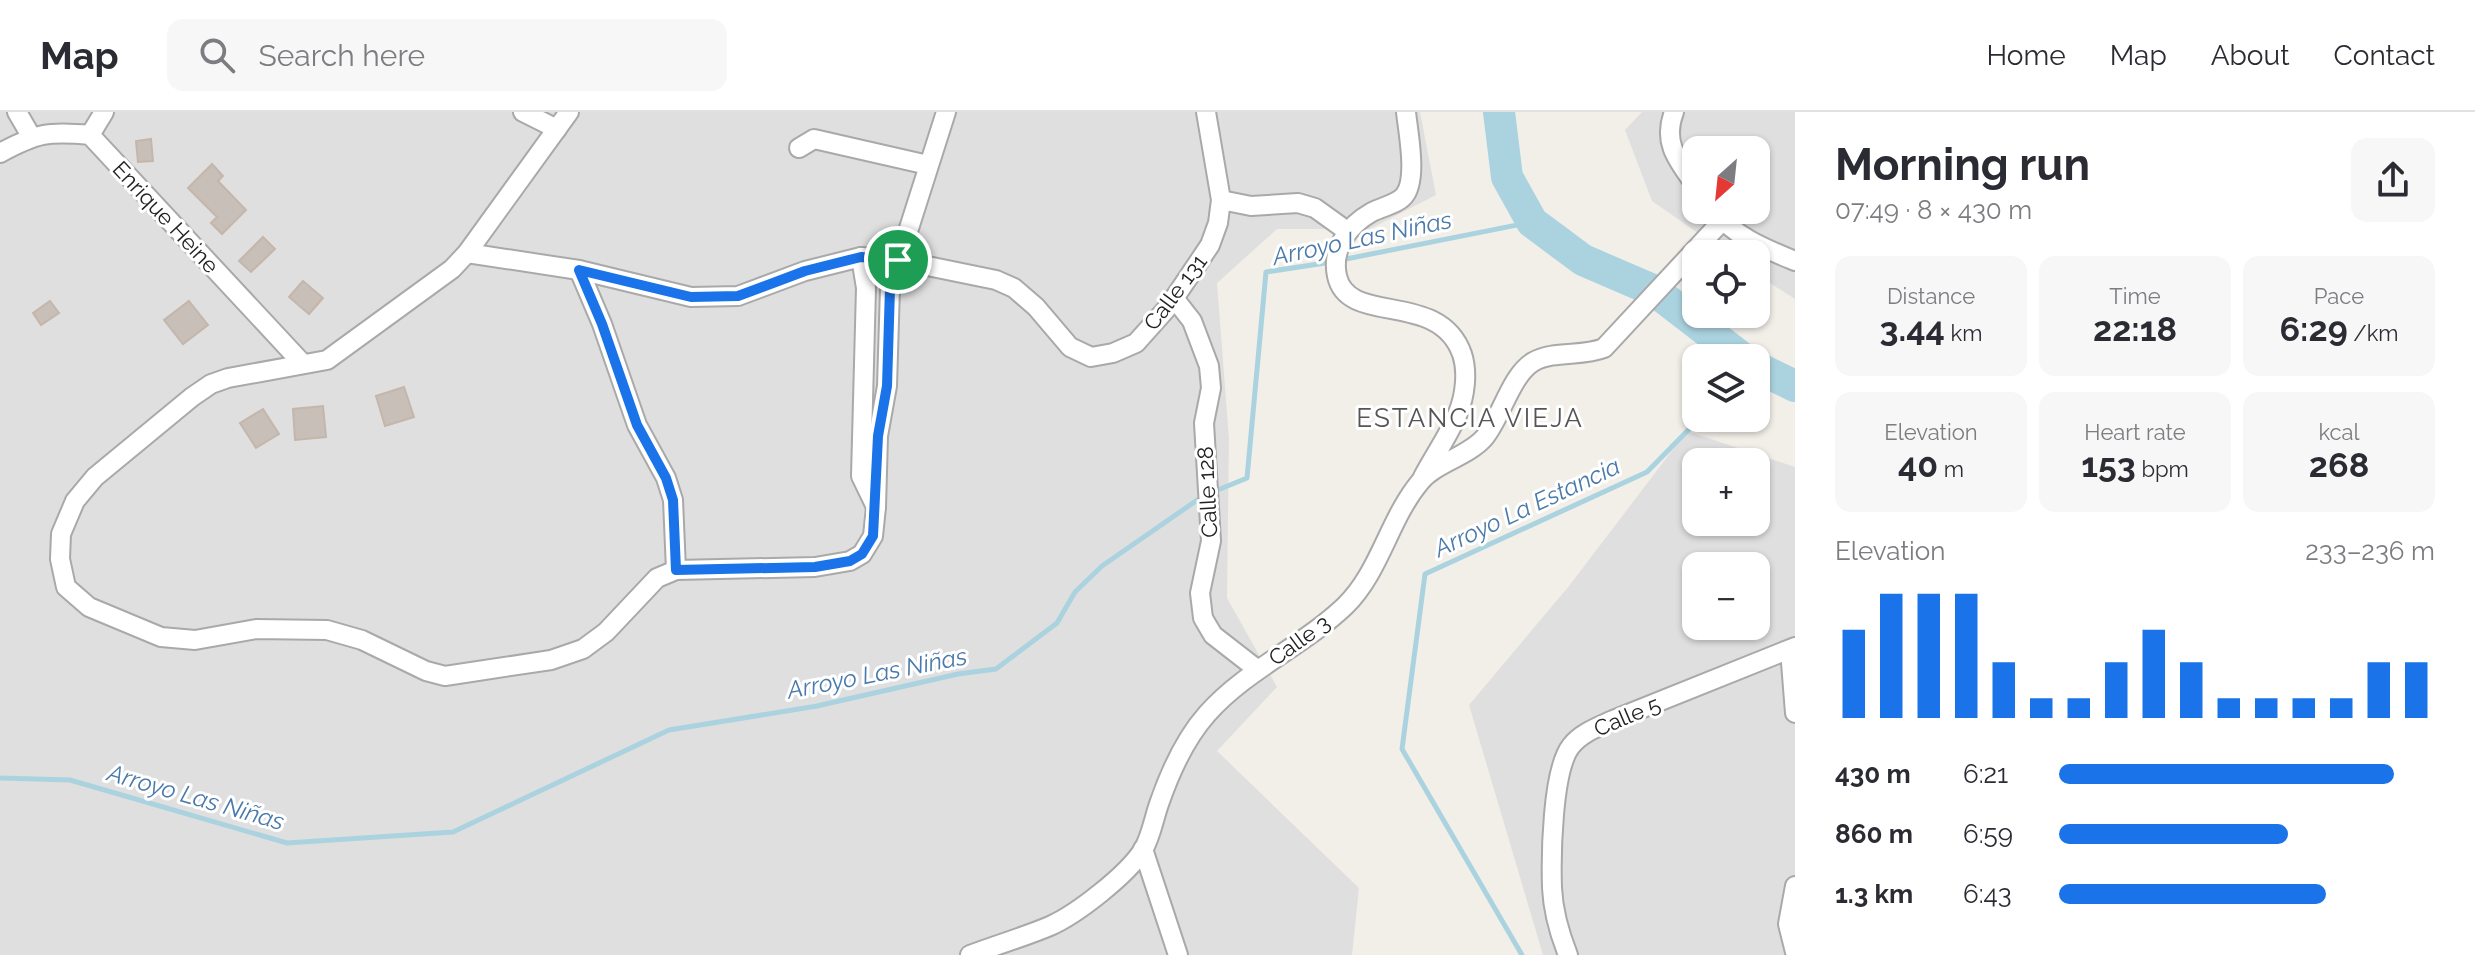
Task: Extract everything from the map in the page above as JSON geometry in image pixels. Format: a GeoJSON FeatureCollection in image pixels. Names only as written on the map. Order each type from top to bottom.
{"type":"FeatureCollection","features":[{"type":"Feature","properties":{"kind":"street"},"geometry":{"type":"LineString","coordinates":[[17,112],[31,136]]}},
{"type":"Feature","properties":{"kind":"street"},"geometry":{"type":"LineString","coordinates":[[0,153],[31,136],[51,132],[90,135],[104,112]]}},
{"type":"Feature","properties":{"kind":"street"},"geometry":{"type":"LineString","coordinates":[[523,112],[557,129]]}},
{"type":"Feature","properties":{"kind":"street"},"geometry":{"type":"LineString","coordinates":[[569,112],[467,253],[452,269],[327,360],[228,378],[211,384],[95,477],[75,501],[61,534],[60,559],[66,587],[77,599],[161,637],[181,640],[256,629],[327,630],[362,640],[426,671],[445,676],[551,660],[583,649],[606,632],[657,578],[676,570],[815,567],[850,561],[862,554],[873,536],[878,436],[887,386],[890,288],[946,112]]}},
{"type":"Feature","properties":{"kind":"street"},"geometry":{"type":"LineString","coordinates":[[1206,112],[1221,200],[1251,206],[1298,203],[1315,208],[1347,231]]}},
{"type":"Feature","properties":{"kind":"street"},"geometry":{"type":"LineString","coordinates":[[1406,112],[1411,181],[1404,196],[1371,213],[1347,231],[1335,261],[1337,279],[1347,295],[1366,305],[1427,316],[1457,340],[1465,362],[1464,392],[1457,415],[1421,479]]}},
{"type":"Feature","properties":{"kind":"street"},"geometry":{"type":"LineString","coordinates":[[1674,112],[1667,129],[1671,147],[1682,167]]}},
{"type":"Feature","properties":{"kind":"street","name":"Enrique Heine"},"geometry":{"type":"LineString","coordinates":[[90,135],[303,364]]}},
{"type":"Feature","properties":{"kind":"street"},"geometry":{"type":"LineString","coordinates":[[799,148],[814,139],[928,165]]}},
{"type":"Feature","properties":{"kind":"street","name":"Calle 131"},"geometry":{"type":"LineString","coordinates":[[467,253],[579,270],[691,297],[738,296],[805,271],[861,257],[898,260],[996,280],[1014,288],[1036,307],[1070,347],[1091,357],[1113,353],[1136,343],[1174,298],[1210,245],[1218,223],[1221,200]]}},
{"type":"Feature","properties":{"kind":"street","name":"Calle 3"},"geometry":{"type":"LineString","coordinates":[[970,955],[1050,926],[1083,906],[1115,880],[1143,849],[1167,779],[1188,739],[1209,712],[1258,670],[1311,634],[1346,604],[1368,575],[1391,527],[1421,479],[1470,450],[1485,437],[1521,375],[1532,362],[1549,357],[1591,354],[1604,348],[1711,224]]}},
{"type":"Feature","properties":{"kind":"street"},"geometry":{"type":"LineString","coordinates":[[1729,224],[1757,245],[1795,261]]}},
{"type":"Feature","properties":{"kind":"street"},"geometry":{"type":"LineString","coordinates":[[861,257],[866,288],[861,476],[876,507]]}},
{"type":"Feature","properties":{"kind":"street"},"geometry":{"type":"LineString","coordinates":[[579,270],[602,324],[637,425],[666,478],[673,500],[676,570]]}},
{"type":"Feature","properties":{"kind":"street","name":"Calle 128"},"geometry":{"type":"LineString","coordinates":[[1174,298],[1192,321],[1209,366],[1211,388],[1204,423],[1211,541],[1200,593],[1203,618],[1213,635],[1258,670]]}},
{"type":"Feature","properties":{"kind":"street"},"geometry":{"type":"LineString","coordinates":[[1792,649],[1795,713]]}},
{"type":"Feature","properties":{"kind":"street","name":"Calle 5"},"geometry":{"type":"LineString","coordinates":[[1568,955],[1552,889],[1556,783],[1560,765],[1571,746],[1587,733],[1613,720],[1792,649]]}},
{"type":"Feature","properties":{"kind":"street"},"geometry":{"type":"LineString","coordinates":[[1143,849],[1178,955]]}},
{"type":"Feature","properties":{"kind":"street"},"geometry":{"type":"LineString","coordinates":[[1795,886],[1788,924],[1795,952]]}},
{"type":"Feature","properties":{"kind":"shaded area"},"geometry":{"type":"Polygon","coordinates":[[[0,112],[1420,112],[1436,195],[1370,229],[1277,229],[1217,283],[1229,439],[1227,598],[1277,687],[1217,751],[1359,888],[1352,955],[0,955],[0,112]]]}},
{"type":"Feature","properties":{"kind":"shaded area"},"geometry":{"type":"Polygon","coordinates":[[[1642,112],[1795,112],[1795,299],[1770,283],[1770,240],[1708,240],[1685,224],[1770,224],[1770,136],[1682,136],[1682,222],[1652,201],[1625,130],[1642,112]]]}},
{"type":"Feature","properties":{"kind":"shaded area"},"geometry":{"type":"Polygon","coordinates":[[[1686,432],[1738,448],[1682,448],[1682,536],[1770,536],[1770,459],[1795,467],[1795,955],[1543,955],[1469,705],[1569,586],[1686,432]]]}},
{"type":"Feature","properties":{"kind":"building"},"geometry":{"type":"Polygon","coordinates":[[[151,139],[153,161],[138,162],[136,141],[151,139]]]}},
{"type":"Feature","properties":{"kind":"building"},"geometry":{"type":"Polygon","coordinates":[[[212,164],[223,176],[218,181],[246,210],[222,234],[211,223],[217,217],[188,188],[212,164]]]}},
{"type":"Feature","properties":{"kind":"building"},"geometry":{"type":"Polygon","coordinates":[[[263,237],[275,249],[251,272],[239,261],[263,237]]]}},
{"type":"Feature","properties":{"kind":"building"},"geometry":{"type":"Polygon","coordinates":[[[303,281],[323,298],[309,314],[289,297],[303,281]]]}},
{"type":"Feature","properties":{"kind":"building"},"geometry":{"type":"Polygon","coordinates":[[[50,301],[59,313],[41,325],[33,313],[50,301]]]}},
{"type":"Feature","properties":{"kind":"building"},"geometry":{"type":"Polygon","coordinates":[[[189,301],[208,325],[183,344],[164,320],[189,301]]]}},
{"type":"Feature","properties":{"kind":"building"},"geometry":{"type":"Polygon","coordinates":[[[404,387],[414,417],[385,426],[376,396],[404,387]]]}},
{"type":"Feature","properties":{"kind":"building"},"geometry":{"type":"Polygon","coordinates":[[[323,406],[326,437],[295,440],[293,409],[323,406]]]}},
{"type":"Feature","properties":{"kind":"building"},"geometry":{"type":"Polygon","coordinates":[[[263,409],[279,434],[256,448],[240,423],[263,409]]]}},
{"type":"Feature","properties":{"kind":"waterway"},"geometry":{"type":"LineString","coordinates":[[1499,112],[1507,177],[1532,222],[1583,260],[1655,291],[1724,344]]}},
{"type":"Feature","properties":{"kind":"waterway","name":"Arroyo Las Niñas"},"geometry":{"type":"LineString","coordinates":[[1341,260],[1532,222]]}},
{"type":"Feature","properties":{"kind":"waterway","name":"Arroyo Las Niñas"},"geometry":{"type":"LineString","coordinates":[[1213,492],[1247,478],[1266,272],[1332,262]]}},
{"type":"Feature","properties":{"kind":"waterway"},"geometry":{"type":"LineString","coordinates":[[1770,374],[1795,386]]}},
{"type":"Feature","properties":{"kind":"waterway","name":"Arroyo La Estancia"},"geometry":{"type":"LineString","coordinates":[[1522,955],[1402,749],[1425,574],[1647,472],[1686,432]]}},
{"type":"Feature","properties":{"kind":"waterway","name":"Arroyo Las Niñas"},"geometry":{"type":"LineString","coordinates":[[0,778],[70,780],[287,843],[453,832],[669,730],[817,706],[958,674],[996,669],[1057,623],[1075,592],[1102,566],[1203,496]]}},
{"type":"Feature","properties":{"kind":"district","name":"ESTANCIA VIEJA"},"geometry":{"type":"Point","coordinates":[1470,418]}},
{"type":"Feature","properties":{"kind":"route"},"geometry":{"type":"LineString","coordinates":[[861,257],[898,260],[890,288],[887,386],[878,436],[873,536],[862,554],[850,561],[815,567],[676,570],[673,500],[666,478],[637,425],[602,324],[579,270],[691,297],[738,296],[805,271],[861,257]]}}]}
